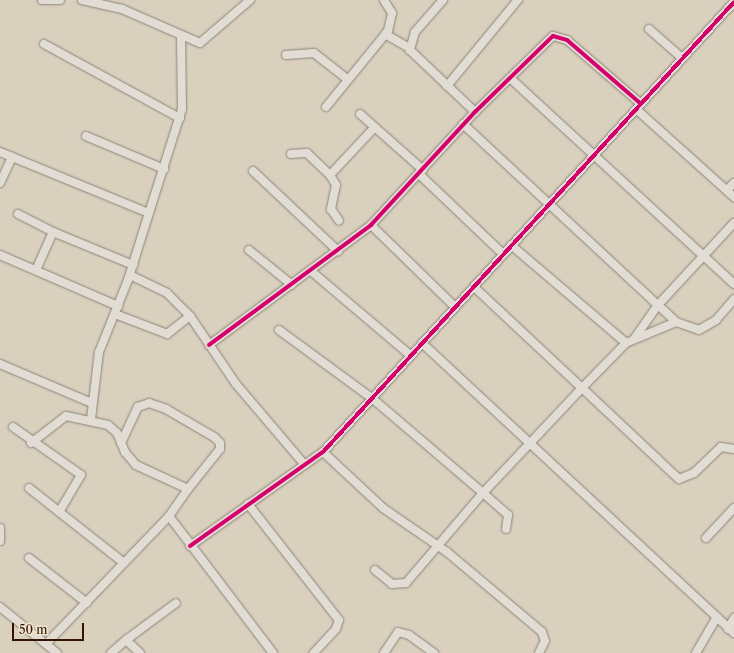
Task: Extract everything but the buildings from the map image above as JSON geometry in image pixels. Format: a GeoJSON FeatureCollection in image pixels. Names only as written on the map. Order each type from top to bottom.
{"type":"FeatureCollection","features":[{"type":"Feature","properties":{"kind":"street"},"geometry":{"type":"LineString","coordinates":[[42,0],[60,0]]}},
{"type":"Feature","properties":{"kind":"street"},"geometry":{"type":"LineString","coordinates":[[82,0],[105,2],[138,15],[181,36],[204,42],[249,0]]}},
{"type":"Feature","properties":{"kind":"street"},"geometry":{"type":"LineString","coordinates":[[326,108],[385,34],[392,13],[384,0]]}},
{"type":"Feature","properties":{"kind":"street"},"geometry":{"type":"LineString","coordinates":[[409,48],[415,32],[443,0]]}},
{"type":"Feature","properties":{"kind":"street"},"geometry":{"type":"LineString","coordinates":[[447,86],[518,0]]}},
{"type":"Feature","properties":{"kind":"street"},"geometry":{"type":"LineString","coordinates":[[190,546],[322,452],[373,399],[410,355],[734,2]]}},
{"type":"Feature","properties":{"kind":"street"},"geometry":{"type":"LineString","coordinates":[[649,29],[682,58]]}},
{"type":"Feature","properties":{"kind":"street"},"geometry":{"type":"LineString","coordinates":[[385,34],[409,48],[475,112]]}},
{"type":"Feature","properties":{"kind":"street"},"geometry":{"type":"LineString","coordinates":[[91,419],[99,352],[130,275],[180,118],[184,90],[181,36]]}},
{"type":"Feature","properties":{"kind":"street"},"geometry":{"type":"LineString","coordinates":[[209,345],[312,271],[371,225],[421,172],[463,124],[544,42],[553,36],[561,38],[638,106],[734,197]]}},
{"type":"Feature","properties":{"kind":"street"},"geometry":{"type":"LineString","coordinates":[[44,44],[180,118]]}},
{"type":"Feature","properties":{"kind":"street"},"geometry":{"type":"LineString","coordinates":[[286,54],[314,53],[348,80]]}},
{"type":"Feature","properties":{"kind":"street"},"geometry":{"type":"LineString","coordinates":[[510,78],[734,284]]}},
{"type":"Feature","properties":{"kind":"street"},"geometry":{"type":"LineString","coordinates":[[360,114],[421,172],[503,254]]}},
{"type":"Feature","properties":{"kind":"street"},"geometry":{"type":"LineString","coordinates":[[463,124],[550,203],[676,322],[692,330],[708,328],[734,299]]}},
{"type":"Feature","properties":{"kind":"street"},"geometry":{"type":"LineString","coordinates":[[330,175],[374,128]]}},
{"type":"Feature","properties":{"kind":"street"},"geometry":{"type":"LineString","coordinates":[[86,136],[164,169]]}},
{"type":"Feature","properties":{"kind":"street"},"geometry":{"type":"LineString","coordinates":[[0,152],[149,213]]}},
{"type":"Feature","properties":{"kind":"street"},"geometry":{"type":"LineString","coordinates":[[292,154],[307,153],[330,175],[336,185],[331,209],[339,221]]}},
{"type":"Feature","properties":{"kind":"street"},"geometry":{"type":"LineString","coordinates":[[0,183],[12,157]]}},
{"type":"Feature","properties":{"kind":"street"},"geometry":{"type":"LineString","coordinates":[[253,171],[338,251]]}},
{"type":"Feature","properties":{"kind":"street"},"geometry":{"type":"LineString","coordinates":[[727,190],[734,183]]}},
{"type":"Feature","properties":{"kind":"street"},"geometry":{"type":"LineString","coordinates":[[18,214],[53,232],[133,265]]}},
{"type":"Feature","properties":{"kind":"street"},"geometry":{"type":"LineString","coordinates":[[375,570],[392,584],[401,586],[439,546],[483,493],[531,444],[582,388],[630,341],[658,305],[703,254],[734,223]]}},
{"type":"Feature","properties":{"kind":"street"},"geometry":{"type":"LineString","coordinates":[[371,225],[454,307]]}},
{"type":"Feature","properties":{"kind":"street"},"geometry":{"type":"LineString","coordinates":[[36,270],[53,232]]}},
{"type":"Feature","properties":{"kind":"street"},"geometry":{"type":"LineString","coordinates":[[511,245],[630,341]]}},
{"type":"Feature","properties":{"kind":"street"},"geometry":{"type":"LineString","coordinates":[[249,250],[292,284]]}},
{"type":"Feature","properties":{"kind":"street"},"geometry":{"type":"LineString","coordinates":[[0,255],[36,270],[167,334],[190,316]]}},
{"type":"Feature","properties":{"kind":"street"},"geometry":{"type":"LineString","coordinates":[[312,271],[410,355]]}},
{"type":"Feature","properties":{"kind":"street"},"geometry":{"type":"LineString","coordinates":[[130,275],[167,293],[190,316],[241,390],[305,465]]}},
{"type":"Feature","properties":{"kind":"street"},"geometry":{"type":"LineString","coordinates":[[474,287],[679,479],[694,473],[721,447],[734,449]]}},
{"type":"Feature","properties":{"kind":"street"},"geometry":{"type":"LineString","coordinates":[[630,341],[676,322]]}},
{"type":"Feature","properties":{"kind":"street"},"geometry":{"type":"LineString","coordinates":[[279,330],[373,399],[483,493],[508,515],[506,529]]}},
{"type":"Feature","properties":{"kind":"street"},"geometry":{"type":"LineString","coordinates":[[422,343],[716,619],[731,631],[734,618]]}},
{"type":"Feature","properties":{"kind":"street"},"geometry":{"type":"LineString","coordinates":[[0,364],[92,403]]}},
{"type":"Feature","properties":{"kind":"street"},"geometry":{"type":"LineString","coordinates":[[46,644],[169,516],[188,489],[220,449],[220,443],[214,438],[166,408],[149,403],[138,406],[121,443]]}},
{"type":"Feature","properties":{"kind":"street"},"geometry":{"type":"LineString","coordinates":[[31,443],[66,416],[91,419],[115,430],[121,443],[136,465],[188,489]]}},
{"type":"Feature","properties":{"kind":"street"},"geometry":{"type":"LineString","coordinates":[[12,428],[31,443],[79,472],[79,484],[59,512]]}},
{"type":"Feature","properties":{"kind":"street"},"geometry":{"type":"LineString","coordinates":[[322,452],[383,508],[439,546],[542,632],[545,641],[539,653]]}},
{"type":"Feature","properties":{"kind":"street"},"geometry":{"type":"LineString","coordinates":[[29,488],[124,563]]}},
{"type":"Feature","properties":{"kind":"street"},"geometry":{"type":"LineString","coordinates":[[248,504],[338,620],[336,629],[314,653]]}},
{"type":"Feature","properties":{"kind":"street"},"geometry":{"type":"LineString","coordinates":[[706,538],[734,508]]}},
{"type":"Feature","properties":{"kind":"street"},"geometry":{"type":"LineString","coordinates":[[169,516],[190,546],[273,653]]}},
{"type":"Feature","properties":{"kind":"street"},"geometry":{"type":"LineString","coordinates":[[0,528],[0,541]]}},
{"type":"Feature","properties":{"kind":"street"},"geometry":{"type":"LineString","coordinates":[[29,558],[87,603]]}},
{"type":"Feature","properties":{"kind":"street"},"geometry":{"type":"LineString","coordinates":[[111,653],[176,603]]}},
{"type":"Feature","properties":{"kind":"street"},"geometry":{"type":"LineString","coordinates":[[0,607],[57,653]]}},
{"type":"Feature","properties":{"kind":"street"},"geometry":{"type":"LineString","coordinates":[[696,653],[716,619]]}},
{"type":"Feature","properties":{"kind":"street"},"geometry":{"type":"LineString","coordinates":[[384,653],[398,632],[413,637],[434,653]]}},
{"type":"Feature","properties":{"kind":"street"},"geometry":{"type":"LineString","coordinates":[[126,640],[140,653]]}},
{"type":"Feature","properties":{"kind":"cycle path"},"geometry":{"type":"LineString","coordinates":[[190,546],[323,452],[734,2]]}},
{"type":"Feature","properties":{"kind":"cycle path"},"geometry":{"type":"LineString","coordinates":[[209,345],[371,225],[475,112],[553,36],[567,40],[640,103]]}}]}
